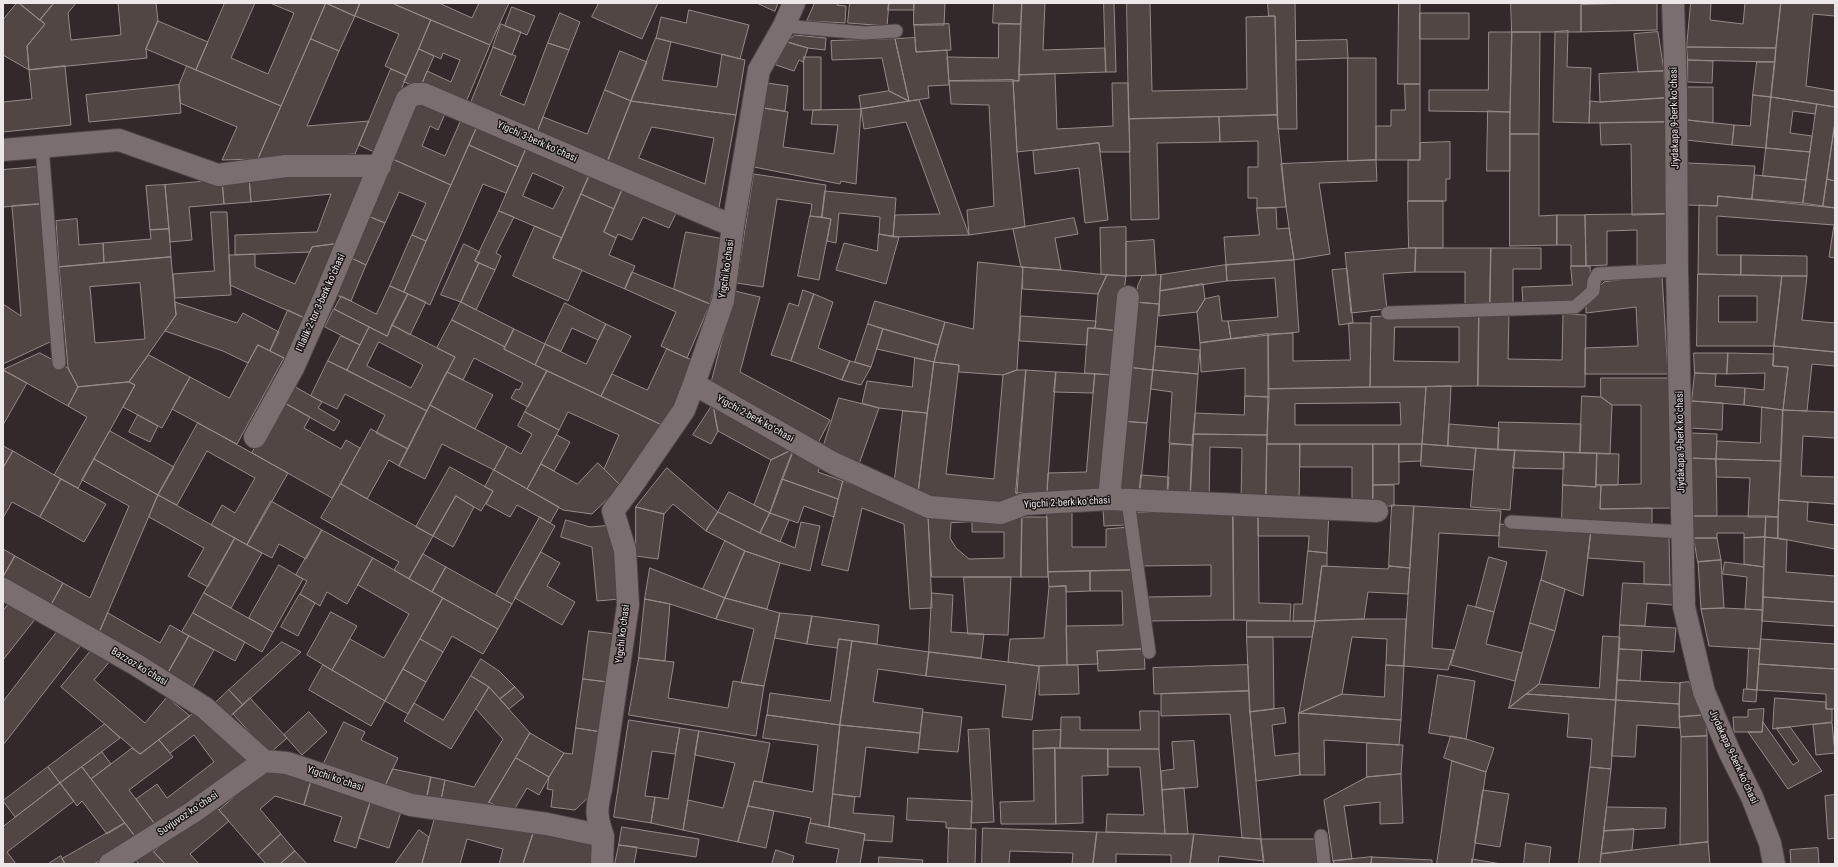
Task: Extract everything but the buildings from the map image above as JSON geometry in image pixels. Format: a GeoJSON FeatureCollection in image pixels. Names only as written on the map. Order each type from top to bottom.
{"type":"FeatureCollection","features":[{"type":"Feature","properties":{"kind":"street","name":"Yigchi koʻchasi"},"geometry":{"type":"LineString","coordinates":[[603,836],[598,821],[596,806],[601,789],[628,605],[625,550],[613,511],[684,410],[694,384],[723,301],[733,226],[759,70],[784,26],[794,3]]}},
{"type":"Feature","properties":{"kind":"street","name":"Jiydakapa 9-berk koʻchasi"},"geometry":{"type":"LineString","coordinates":[[1673,3],[1676,94],[1677,270],[1684,607],[1704,692],[1729,751],[1752,797],[1770,843],[1774,864]]}},
{"type":"Feature","properties":{"kind":"street","name":"Yigchi 3-berk koʻchasi"},"geometry":{"type":"LineString","coordinates":[[380,166],[407,99],[415,94],[424,94],[733,226]]}},
{"type":"Feature","properties":{"kind":"street"},"geometry":{"type":"LineString","coordinates":[[3,150],[119,140],[218,175],[286,166],[380,166]]}},
{"type":"Feature","properties":{"kind":"street","name":"Iʻllalik 2-tor 3-berk koʻchasi"},"geometry":{"type":"LineString","coordinates":[[255,437],[293,368],[380,166]]}},
{"type":"Feature","properties":{"kind":"street"},"geometry":{"type":"LineString","coordinates":[[1118,500],[1128,297]]}},
{"type":"Feature","properties":{"kind":"street","name":"Yigchi 2-berk koʻchasi"},"geometry":{"type":"LineString","coordinates":[[694,384],[833,463],[929,507],[1001,513],[1025,504],[1118,500],[1376,511]]}},
{"type":"Feature","properties":{"kind":"street","name":"Bazzoz koʻchasi"},"geometry":{"type":"LineString","coordinates":[[3,589],[135,664],[205,708],[264,761]]}},
{"type":"Feature","properties":{"kind":"street","name":"Yigchi koʻchasi"},"geometry":{"type":"LineString","coordinates":[[264,761],[287,763],[411,805],[547,824],[603,836]]}},
{"type":"Feature","properties":{"kind":"street","name":"Suvjuvoz koʻchasi"},"geometry":{"type":"LineString","coordinates":[[110,864],[193,812],[264,761]]}},
{"type":"Feature","properties":{"kind":"street"},"geometry":{"type":"LineString","coordinates":[[602,864],[603,836]]}},
{"type":"Feature","properties":{"kind":"lane"},"geometry":{"type":"LineString","coordinates":[[784,26],[865,33],[896,31]]}},
{"type":"Feature","properties":{"kind":"lane"},"geometry":{"type":"LineString","coordinates":[[42,146],[59,363]]}},
{"type":"Feature","properties":{"kind":"lane"},"geometry":{"type":"LineString","coordinates":[[1388,313],[1575,306],[1593,291],[1594,281],[1598,274],[1677,270]]}},
{"type":"Feature","properties":{"kind":"lane"},"geometry":{"type":"LineString","coordinates":[[1118,500],[1149,652]]}},
{"type":"Feature","properties":{"kind":"lane"},"geometry":{"type":"LineString","coordinates":[[1511,522],[1682,532]]}},
{"type":"Feature","properties":{"kind":"lane"},"geometry":{"type":"LineString","coordinates":[[1321,836],[1324,864]]}}]}
